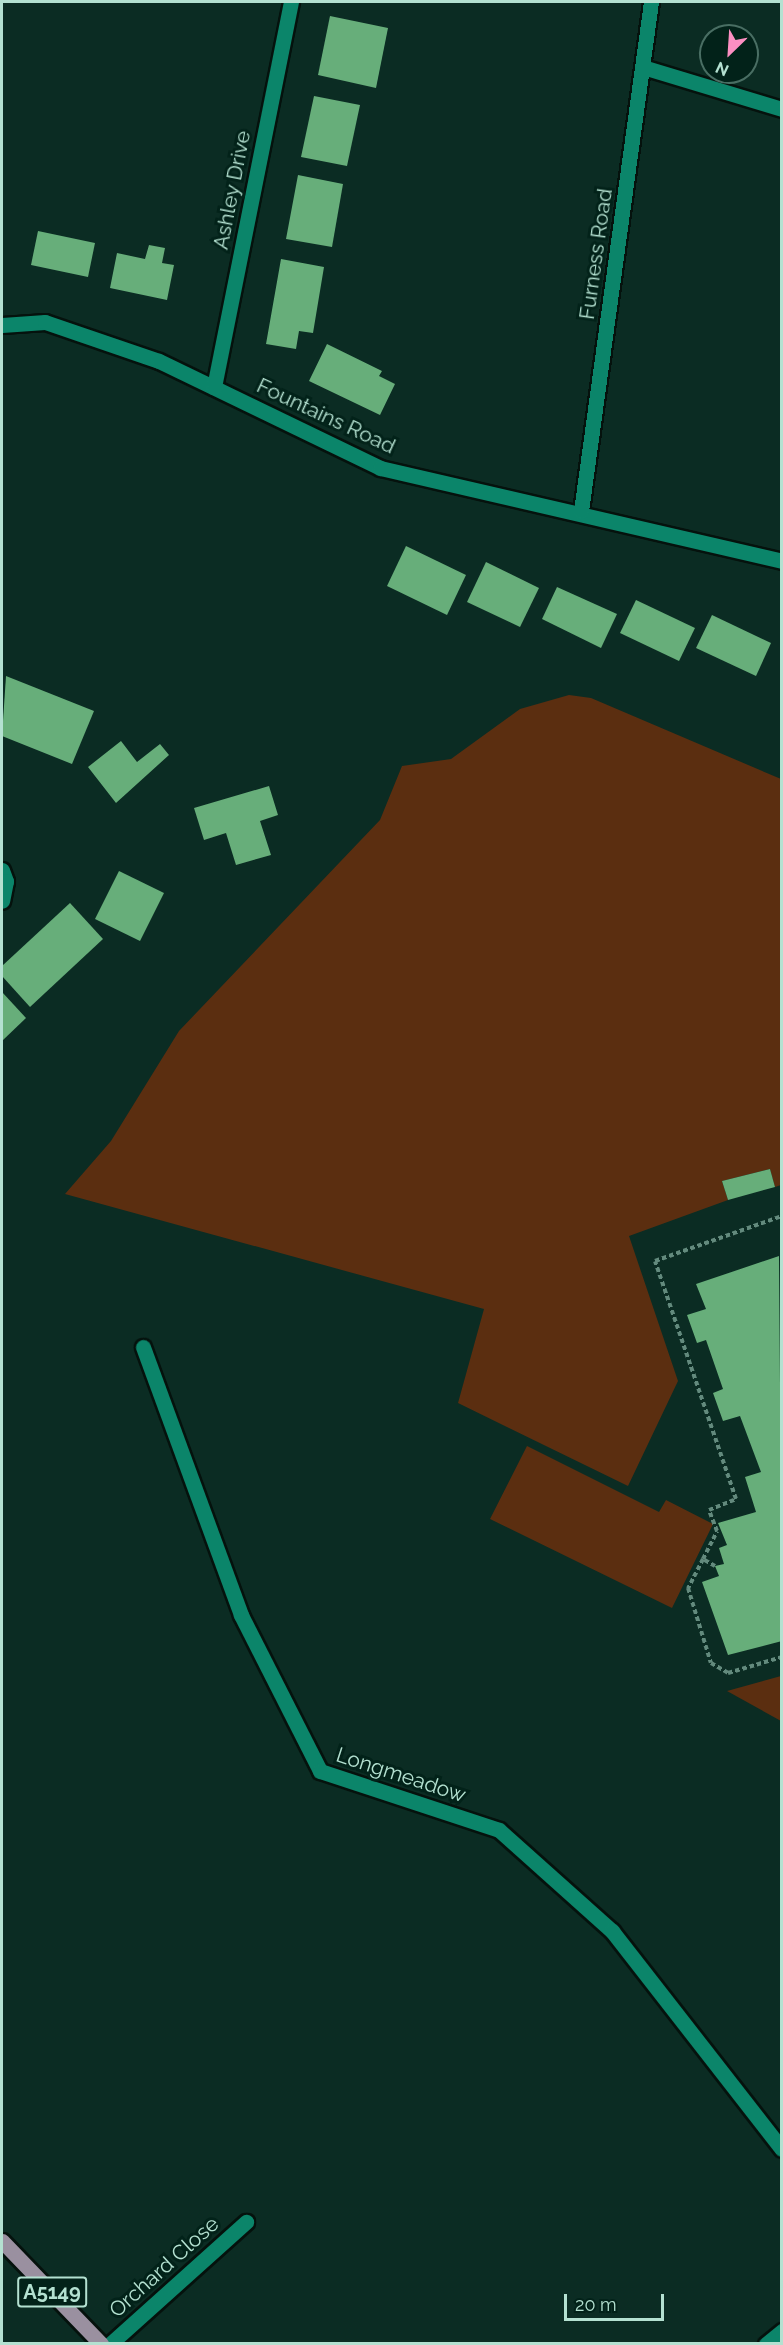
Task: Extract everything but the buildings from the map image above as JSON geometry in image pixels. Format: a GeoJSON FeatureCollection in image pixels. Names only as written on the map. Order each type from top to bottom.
{"type":"FeatureCollection","features":[{"type":"Feature","properties":{"kind":"main road","name":"A5149"},"geometry":{"type":"LineString","coordinates":[[2,2241],[101,2343]]}},
{"type":"Feature","properties":{"kind":"street","name":"Ashley Drive"},"geometry":{"type":"LineString","coordinates":[[214,387],[291,2]]}},
{"type":"Feature","properties":{"kind":"street","name":"Furness Road"},"geometry":{"type":"LineString","coordinates":[[581,511],[651,2]]}},
{"type":"Feature","properties":{"kind":"street"},"geometry":{"type":"LineString","coordinates":[[643,67],[782,109]]}},
{"type":"Feature","properties":{"kind":"street","name":"Fountains Road"},"geometry":{"type":"LineString","coordinates":[[2,325],[45,322],[159,361],[380,468],[581,511],[782,561]]}},
{"type":"Feature","properties":{"kind":"street"},"geometry":{"type":"LineString","coordinates":[[2,870],[6,881],[2,901]]}},
{"type":"Feature","properties":{"kind":"street","name":"Longmeadow"},"geometry":{"type":"LineString","coordinates":[[143,1347],[241,1615],[320,1771],[499,1830],[612,1931],[782,2149]]}},
{"type":"Feature","properties":{"kind":"street","name":"Orchard Close"},"geometry":{"type":"LineString","coordinates":[[110,2343],[246,2222]]}},
{"type":"Feature","properties":{"kind":"street"},"geometry":{"type":"LineString","coordinates":[[766,2343],[782,2331]]}},
{"type":"Feature","properties":{"kind":"path"},"geometry":{"type":"LineString","coordinates":[[782,1215],[655,1261],[736,1499],[708,1510],[717,1531],[688,1588],[711,1663],[728,1672],[782,1657]]}},
{"type":"Feature","properties":{"kind":"path"},"geometry":{"type":"LineString","coordinates":[[703,1559],[716,1566]]}},
{"type":"Feature","properties":{"kind":"shaded area"},"geometry":{"type":"Polygon","coordinates":[[[569,695],[591,698],[781,779],[781,1185],[775,1187],[770,1169],[722,1181],[728,1200],[629,1236],[678,1381],[628,1486],[458,1403],[484,1309],[65,1194],[111,1141],[179,1031],[380,820],[402,766],[451,759],[520,709],[569,695]]]}},
{"type":"Feature","properties":{"kind":"shaded area"},"geometry":{"type":"Polygon","coordinates":[[[527,1446],[659,1512],[666,1500],[713,1524],[672,1608],[490,1519],[527,1446]]]}},
{"type":"Feature","properties":{"kind":"shaded area"},"geometry":{"type":"Polygon","coordinates":[[[781,1676],[781,1721],[727,1691],[781,1676]]]}}]}
